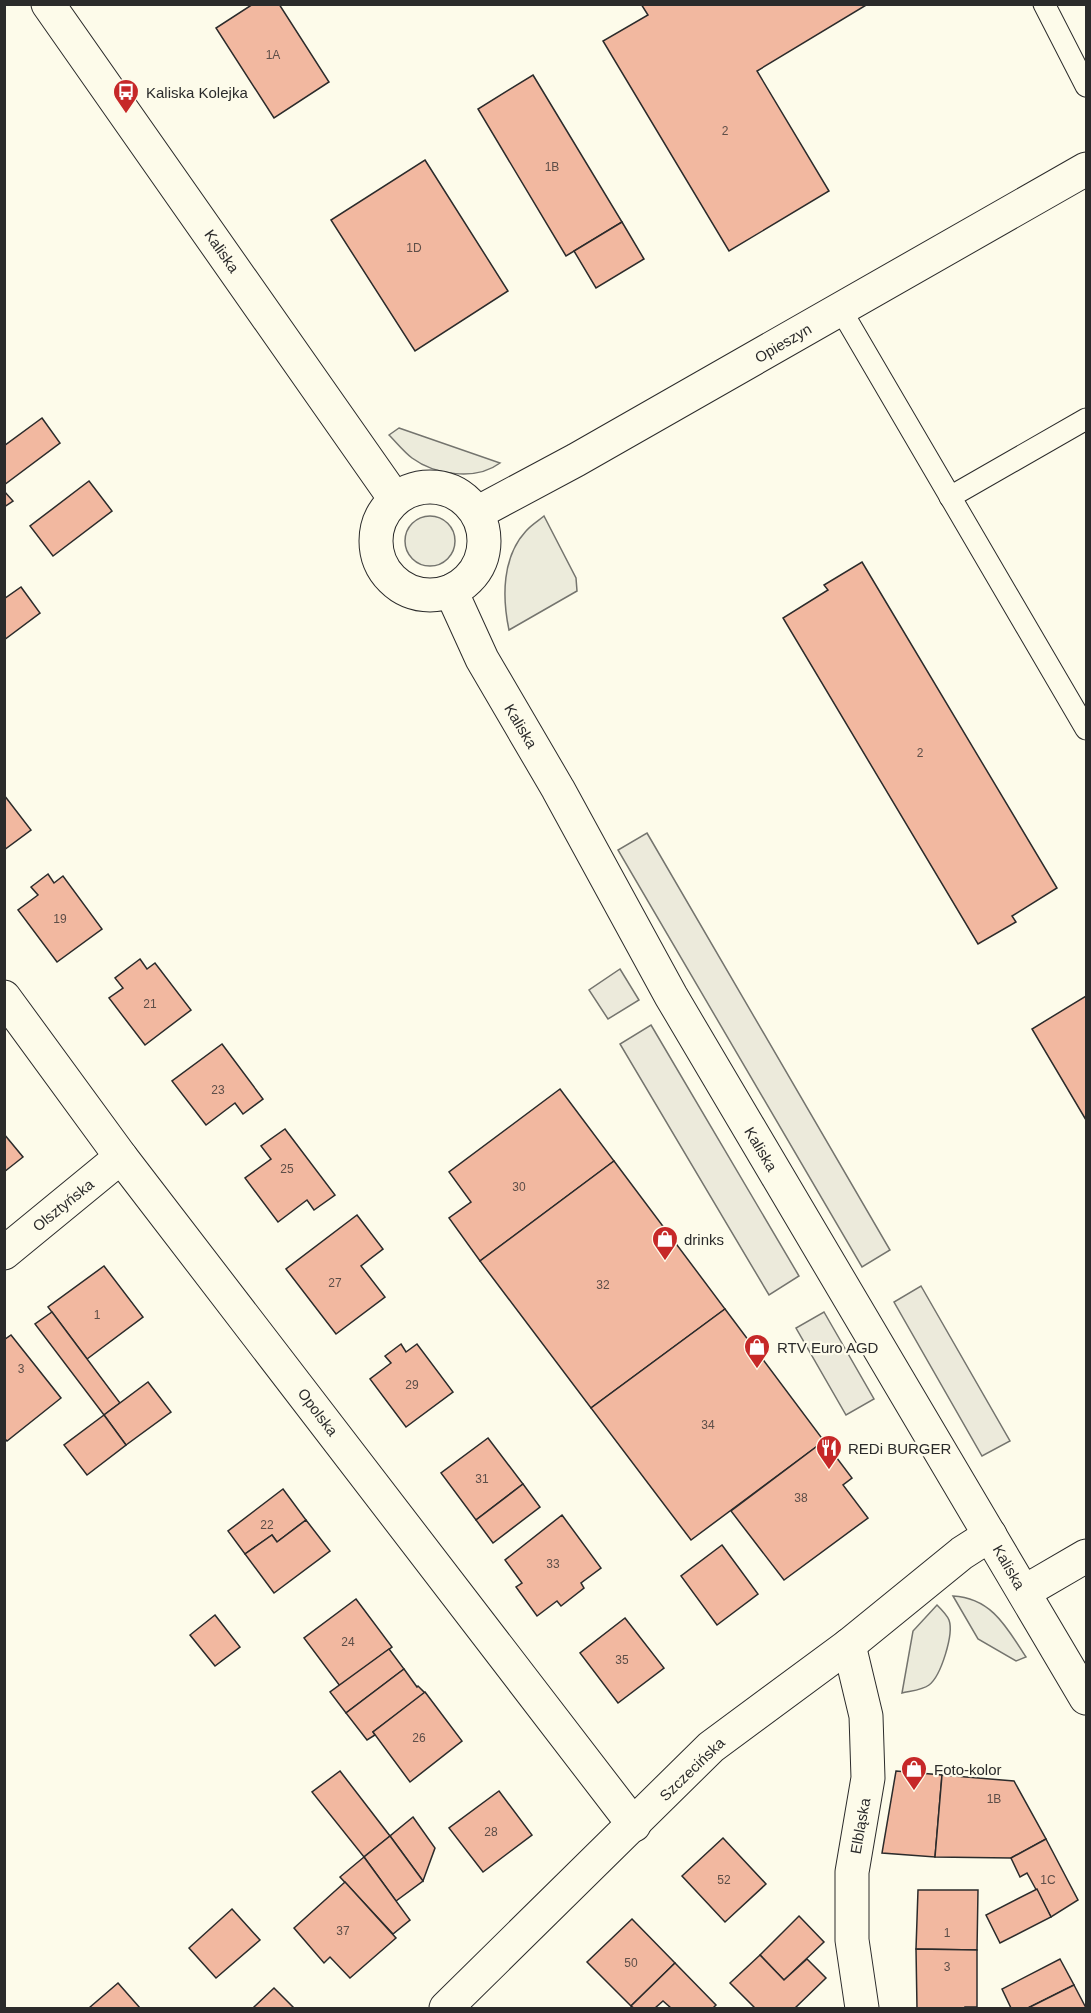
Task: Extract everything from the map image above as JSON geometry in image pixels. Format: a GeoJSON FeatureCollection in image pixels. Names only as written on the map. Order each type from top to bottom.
{"type":"FeatureCollection","features":[{"type":"Feature","properties":{"kind":"street","name":"Kaliska"},"geometry":{"type":"LineString","coordinates":[[48,4],[395,499]]}},
{"type":"Feature","properties":{"kind":"street","name":"Opieszyn"},"geometry":{"type":"LineString","coordinates":[[477,513],[576,460],[1086,169]]}},
{"type":"Feature","properties":{"kind":"street"},"geometry":{"type":"LineString","coordinates":[[436,486],[453,491],[467,500],[477,513],[484,530],[485,546],[480,563],[471,577],[451,591],[425,595],[408,591],[393,582],[383,568],[376,552],[375,535],[380,519],[395,499],[403,493],[418,487],[436,486]]}},
{"type":"Feature","properties":{"kind":"street","name":"Kaliska"},"geometry":{"type":"LineString","coordinates":[[451,591],[482,659],[558,789],[671,996],[1086,1698]]}},
{"type":"Feature","properties":{"kind":"street","name":"Opolska"},"geometry":{"type":"LineString","coordinates":[[4,997],[121,1157],[634,1825]]}},
{"type":"Feature","properties":{"kind":"street","name":"Olsztyńska"},"geometry":{"type":"LineString","coordinates":[[4,1252],[121,1157]]}},
{"type":"Feature","properties":{"kind":"street","name":"Szczecińska"},"geometry":{"type":"LineString","coordinates":[[446,2008],[711,1747],[849,1645],[962,1553],[990,1535]]}},
{"type":"Feature","properties":{"kind":"street"},"geometry":{"type":"LineString","coordinates":[[1024,1592],[1086,1556]]}},
{"type":"Feature","properties":{"kind":"street","name":"Elbląska"},"geometry":{"type":"LineString","coordinates":[[849,1645],[866,1716],[868,1778],[852,1872],[852,1940],[862,2008]]}},
{"type":"Feature","properties":{"kind":"lane"},"geometry":{"type":"LineString","coordinates":[[1044,4],[1086,86]]}},
{"type":"Feature","properties":{"kind":"lane"},"geometry":{"type":"LineString","coordinates":[[841,310],[1086,729]]}},
{"type":"Feature","properties":{"kind":"lane"},"geometry":{"type":"LineString","coordinates":[[950,497],[1086,419]]}},
{"type":"Feature","properties":{"kind":"shaded area"},"geometry":{"type":"Polygon","coordinates":[[[399,428],[500,463],[490,469],[468,474],[444,472],[432,468],[412,458],[389,435],[399,428]]]}},
{"type":"Feature","properties":{"kind":"shaded area"},"geometry":{"type":"Polygon","coordinates":[[[430,516],[439,518],[450,527],[455,541],[453,550],[444,561],[430,566],[421,564],[410,555],[405,541],[407,532],[416,521],[430,516]]]}},
{"type":"Feature","properties":{"kind":"shaded area"},"geometry":{"type":"Polygon","coordinates":[[[544,516],[576,578],[577,591],[509,630],[505,604],[508,565],[518,541],[544,516]]]}},
{"type":"Feature","properties":{"kind":"shaded area"},"geometry":{"type":"Polygon","coordinates":[[[647,833],[890,1250],[862,1267],[618,850],[647,833]]]}},
{"type":"Feature","properties":{"kind":"shaded area"},"geometry":{"type":"Polygon","coordinates":[[[620,969],[639,1000],[608,1019],[589,990],[620,969]]]}},
{"type":"Feature","properties":{"kind":"shaded area"},"geometry":{"type":"Polygon","coordinates":[[[651,1025],[799,1276],[769,1295],[620,1044],[651,1025]]]}},
{"type":"Feature","properties":{"kind":"shaded area"},"geometry":{"type":"Polygon","coordinates":[[[921,1286],[1010,1441],[982,1456],[894,1302],[921,1286]]]}},
{"type":"Feature","properties":{"kind":"shaded area"},"geometry":{"type":"Polygon","coordinates":[[[824,1312],[874,1399],[846,1415],[796,1328],[824,1312]]]}},
{"type":"Feature","properties":{"kind":"shaded area"},"geometry":{"type":"Polygon","coordinates":[[[953,1596],[978,1602],[997,1616],[1026,1657],[1016,1661],[978,1639],[953,1596]]]}},
{"type":"Feature","properties":{"kind":"shaded area"},"geometry":{"type":"Polygon","coordinates":[[[937,1605],[948,1618],[950,1626],[950,1635],[942,1664],[929,1685],[902,1693],[913,1631],[937,1605]]]}},
{"type":"Feature","properties":{"kind":"building"},"geometry":{"type":"Polygon","coordinates":[[[253,4],[279,4],[329,82],[274,118],[216,28],[253,4]]]}},
{"type":"Feature","properties":{"kind":"building"},"geometry":{"type":"Polygon","coordinates":[[[641,4],[868,4],[757,71],[829,191],[729,251],[603,41],[648,15],[641,4]]]}},
{"type":"Feature","properties":{"kind":"building"},"geometry":{"type":"Polygon","coordinates":[[[533,75],[622,222],[566,256],[478,109],[533,75]]]}},
{"type":"Feature","properties":{"kind":"building"},"geometry":{"type":"Polygon","coordinates":[[[425,160],[508,291],[415,351],[331,220],[425,160]]]}},
{"type":"Feature","properties":{"kind":"building"},"geometry":{"type":"Polygon","coordinates":[[[622,222],[644,259],[596,288],[574,251],[622,222]]]}},
{"type":"Feature","properties":{"kind":"building"},"geometry":{"type":"Polygon","coordinates":[[[42,418],[60,443],[4,485],[4,446],[42,418]]]}},
{"type":"Feature","properties":{"kind":"building"},"geometry":{"type":"Polygon","coordinates":[[[89,481],[112,511],[53,556],[30,526],[89,481]]]}},
{"type":"Feature","properties":{"kind":"building"},"geometry":{"type":"Polygon","coordinates":[[[4,491],[13,501],[4,507],[4,491]]]}},
{"type":"Feature","properties":{"kind":"building"},"geometry":{"type":"Polygon","coordinates":[[[862,562],[1057,888],[1012,916],[1016,922],[978,944],[783,618],[828,590],[824,585],[862,562]]]}},
{"type":"Feature","properties":{"kind":"building"},"geometry":{"type":"Polygon","coordinates":[[[21,587],[40,613],[4,640],[4,599],[21,587]]]}},
{"type":"Feature","properties":{"kind":"building"},"geometry":{"type":"Polygon","coordinates":[[[4,795],[31,830],[4,850],[4,795]]]}},
{"type":"Feature","properties":{"kind":"building"},"geometry":{"type":"Polygon","coordinates":[[[48,874],[54,883],[63,876],[102,929],[57,962],[18,910],[38,895],[31,887],[48,874]]]}},
{"type":"Feature","properties":{"kind":"building"},"geometry":{"type":"Polygon","coordinates":[[[140,959],[147,969],[155,963],[191,1010],[145,1045],[109,998],[123,988],[115,978],[140,959]]]}},
{"type":"Feature","properties":{"kind":"building"},"geometry":{"type":"Polygon","coordinates":[[[1086,996],[1086,1120],[1032,1029],[1086,996]]]}},
{"type":"Feature","properties":{"kind":"building"},"geometry":{"type":"Polygon","coordinates":[[[222,1044],[263,1099],[243,1114],[235,1103],[206,1125],[172,1081],[222,1044]]]}},
{"type":"Feature","properties":{"kind":"building"},"geometry":{"type":"Polygon","coordinates":[[[560,1089],[614,1161],[480,1261],[449,1218],[471,1202],[449,1172],[560,1089]]]}},
{"type":"Feature","properties":{"kind":"building"},"geometry":{"type":"Polygon","coordinates":[[[285,1129],[335,1195],[314,1210],[307,1200],[278,1222],[245,1178],[271,1159],[261,1146],[285,1129]]]}},
{"type":"Feature","properties":{"kind":"building"},"geometry":{"type":"Polygon","coordinates":[[[4,1134],[23,1157],[4,1172],[4,1134]]]}},
{"type":"Feature","properties":{"kind":"building"},"geometry":{"type":"Polygon","coordinates":[[[614,1161],[725,1309],[591,1408],[480,1261],[614,1161]]]}},
{"type":"Feature","properties":{"kind":"building"},"geometry":{"type":"Polygon","coordinates":[[[357,1215],[383,1249],[361,1266],[385,1297],[336,1334],[286,1269],[357,1215]]]}},
{"type":"Feature","properties":{"kind":"building"},"geometry":{"type":"Polygon","coordinates":[[[104,1266],[143,1317],[87,1359],[48,1307],[104,1266]]]}},
{"type":"Feature","properties":{"kind":"building"},"geometry":{"type":"Polygon","coordinates":[[[725,1309],[824,1441],[691,1540],[591,1408],[725,1309]]]}},
{"type":"Feature","properties":{"kind":"building"},"geometry":{"type":"Polygon","coordinates":[[[52,1312],[120,1403],[104,1415],[35,1324],[52,1312]]]}},
{"type":"Feature","properties":{"kind":"building"},"geometry":{"type":"Polygon","coordinates":[[[11,1335],[61,1398],[7,1441],[4,1438],[4,1340],[11,1335]]]}},
{"type":"Feature","properties":{"kind":"building"},"geometry":{"type":"Polygon","coordinates":[[[401,1344],[406,1352],[417,1344],[453,1392],[406,1427],[370,1379],[391,1363],[385,1356],[401,1344]]]}},
{"type":"Feature","properties":{"kind":"building"},"geometry":{"type":"Polygon","coordinates":[[[148,1382],[171,1412],[126,1445],[104,1415],[148,1382]]]}},
{"type":"Feature","properties":{"kind":"building"},"geometry":{"type":"Polygon","coordinates":[[[104,1415],[126,1445],[87,1475],[64,1445],[104,1415]]]}},
{"type":"Feature","properties":{"kind":"building"},"geometry":{"type":"Polygon","coordinates":[[[488,1438],[523,1484],[476,1520],[441,1473],[488,1438]]]}},
{"type":"Feature","properties":{"kind":"building"},"geometry":{"type":"Polygon","coordinates":[[[824,1441],[852,1478],[843,1485],[868,1518],[784,1580],[731,1511],[824,1441]]]}},
{"type":"Feature","properties":{"kind":"building"},"geometry":{"type":"Polygon","coordinates":[[[523,1484],[540,1507],[493,1543],[476,1520],[523,1484]]]}},
{"type":"Feature","properties":{"kind":"building"},"geometry":{"type":"Polygon","coordinates":[[[283,1489],[306,1520],[277,1542],[272,1535],[245,1554],[228,1531],[283,1489]]]}},
{"type":"Feature","properties":{"kind":"building"},"geometry":{"type":"Polygon","coordinates":[[[562,1515],[601,1568],[581,1583],[584,1588],[561,1606],[557,1601],[537,1616],[516,1587],[522,1583],[505,1560],[562,1515]]]}},
{"type":"Feature","properties":{"kind":"building"},"geometry":{"type":"Polygon","coordinates":[[[306,1520],[330,1551],[274,1593],[245,1554],[272,1535],[277,1542],[306,1520]]]}},
{"type":"Feature","properties":{"kind":"building"},"geometry":{"type":"Polygon","coordinates":[[[722,1545],[758,1594],[717,1625],[681,1576],[722,1545]]]}},
{"type":"Feature","properties":{"kind":"building"},"geometry":{"type":"Polygon","coordinates":[[[356,1599],[392,1647],[340,1686],[304,1638],[356,1599]]]}},
{"type":"Feature","properties":{"kind":"building"},"geometry":{"type":"Polygon","coordinates":[[[215,1615],[240,1647],[215,1666],[190,1635],[215,1615]]]}},
{"type":"Feature","properties":{"kind":"building"},"geometry":{"type":"Polygon","coordinates":[[[625,1618],[664,1668],[618,1703],[580,1653],[625,1618]]]}},
{"type":"Feature","properties":{"kind":"building"},"geometry":{"type":"Polygon","coordinates":[[[389,1649],[404,1669],[346,1713],[330,1692],[389,1649]]]}},
{"type":"Feature","properties":{"kind":"building"},"geometry":{"type":"Polygon","coordinates":[[[404,1669],[417,1687],[425,1693],[373,1732],[375,1735],[367,1740],[346,1713],[404,1669]]]}},
{"type":"Feature","properties":{"kind":"building"},"geometry":{"type":"Polygon","coordinates":[[[425,1692],[462,1741],[410,1782],[373,1732],[425,1692]]]}},
{"type":"Feature","properties":{"kind":"building"},"geometry":{"type":"Polygon","coordinates":[[[340,1771],[390,1836],[364,1857],[312,1792],[340,1771]]]}},
{"type":"Feature","properties":{"kind":"building"},"geometry":{"type":"Polygon","coordinates":[[[896,1771],[942,1775],[935,1857],[882,1853],[896,1771]]]}},
{"type":"Feature","properties":{"kind":"building"},"geometry":{"type":"Polygon","coordinates":[[[942,1775],[1014,1781],[1046,1839],[1011,1858],[935,1857],[942,1775]]]}},
{"type":"Feature","properties":{"kind":"building"},"geometry":{"type":"Polygon","coordinates":[[[499,1791],[532,1835],[483,1872],[449,1828],[499,1791]]]}},
{"type":"Feature","properties":{"kind":"building"},"geometry":{"type":"Polygon","coordinates":[[[413,1817],[435,1848],[423,1881],[390,1836],[413,1817]]]}},
{"type":"Feature","properties":{"kind":"building"},"geometry":{"type":"Polygon","coordinates":[[[390,1836],[423,1881],[396,1901],[364,1857],[390,1836]]]}},
{"type":"Feature","properties":{"kind":"building"},"geometry":{"type":"Polygon","coordinates":[[[723,1838],[766,1884],[725,1922],[682,1876],[723,1838]]]}},
{"type":"Feature","properties":{"kind":"building"},"geometry":{"type":"Polygon","coordinates":[[[1046,1839],[1078,1900],[1051,1917],[1027,1873],[1020,1877],[1011,1858],[1046,1839]]]}},
{"type":"Feature","properties":{"kind":"building"},"geometry":{"type":"Polygon","coordinates":[[[364,1857],[410,1920],[393,1934],[340,1877],[364,1857]]]}},
{"type":"Feature","properties":{"kind":"building"},"geometry":{"type":"Polygon","coordinates":[[[345,1882],[396,1938],[350,1978],[330,1957],[324,1963],[294,1928],[345,1882]]]}},
{"type":"Feature","properties":{"kind":"building"},"geometry":{"type":"Polygon","coordinates":[[[1037,1889],[1051,1917],[1000,1943],[986,1915],[1037,1889]]]}},
{"type":"Feature","properties":{"kind":"building"},"geometry":{"type":"Polygon","coordinates":[[[918,1890],[978,1890],[977,1950],[916,1949],[918,1890]]]}},
{"type":"Feature","properties":{"kind":"building"},"geometry":{"type":"Polygon","coordinates":[[[232,1909],[260,1940],[216,1978],[189,1948],[232,1909]]]}},
{"type":"Feature","properties":{"kind":"building"},"geometry":{"type":"Polygon","coordinates":[[[799,1916],[824,1942],[784,1980],[760,1955],[799,1916]]]}},
{"type":"Feature","properties":{"kind":"building"},"geometry":{"type":"Polygon","coordinates":[[[632,1919],[675,1963],[631,2006],[587,1962],[632,1919]]]}},
{"type":"Feature","properties":{"kind":"building"},"geometry":{"type":"Polygon","coordinates":[[[916,1949],[977,1950],[977,2007],[917,2008],[916,1949]]]}},
{"type":"Feature","properties":{"kind":"building"},"geometry":{"type":"Polygon","coordinates":[[[760,1955],[784,1980],[807,1959],[826,1978],[795,2008],[755,2008],[730,1983],[760,1955]]]}},
{"type":"Feature","properties":{"kind":"building"},"geometry":{"type":"Polygon","coordinates":[[[1060,1959],[1074,1985],[1028,2008],[1011,2008],[1002,1989],[1060,1959]]]}},
{"type":"Feature","properties":{"kind":"building"},"geometry":{"type":"Polygon","coordinates":[[[675,1963],[716,2005],[713,2008],[671,2008],[663,2001],[655,2008],[631,2006],[675,1963]]]}},
{"type":"Feature","properties":{"kind":"building"},"geometry":{"type":"Polygon","coordinates":[[[118,1983],[140,2008],[89,2008],[118,1983]]]}},
{"type":"Feature","properties":{"kind":"building"},"geometry":{"type":"Polygon","coordinates":[[[1074,1985],[1086,2008],[1028,2008],[1074,1985]]]}},
{"type":"Feature","properties":{"kind":"building"},"geometry":{"type":"Polygon","coordinates":[[[274,1988],[294,2008],[253,2008],[274,1988]]]}},
{"type":"Feature","properties":{"kind":"place","name":"Kaliska Kolejka"},"geometry":{"type":"Point","coordinates":[126,115]}},
{"type":"Feature","properties":{"kind":"place","name":"drinks"},"geometry":{"type":"Point","coordinates":[665,1262]}},
{"type":"Feature","properties":{"kind":"place","name":"RTV Euro AGD"},"geometry":{"type":"Point","coordinates":[757,1370]}},
{"type":"Feature","properties":{"kind":"place","name":"REDi BURGER"},"geometry":{"type":"Point","coordinates":[829,1471]}},
{"type":"Feature","properties":{"kind":"place","name":"Foto-kolor"},"geometry":{"type":"Point","coordinates":[914,1792]}}]}
